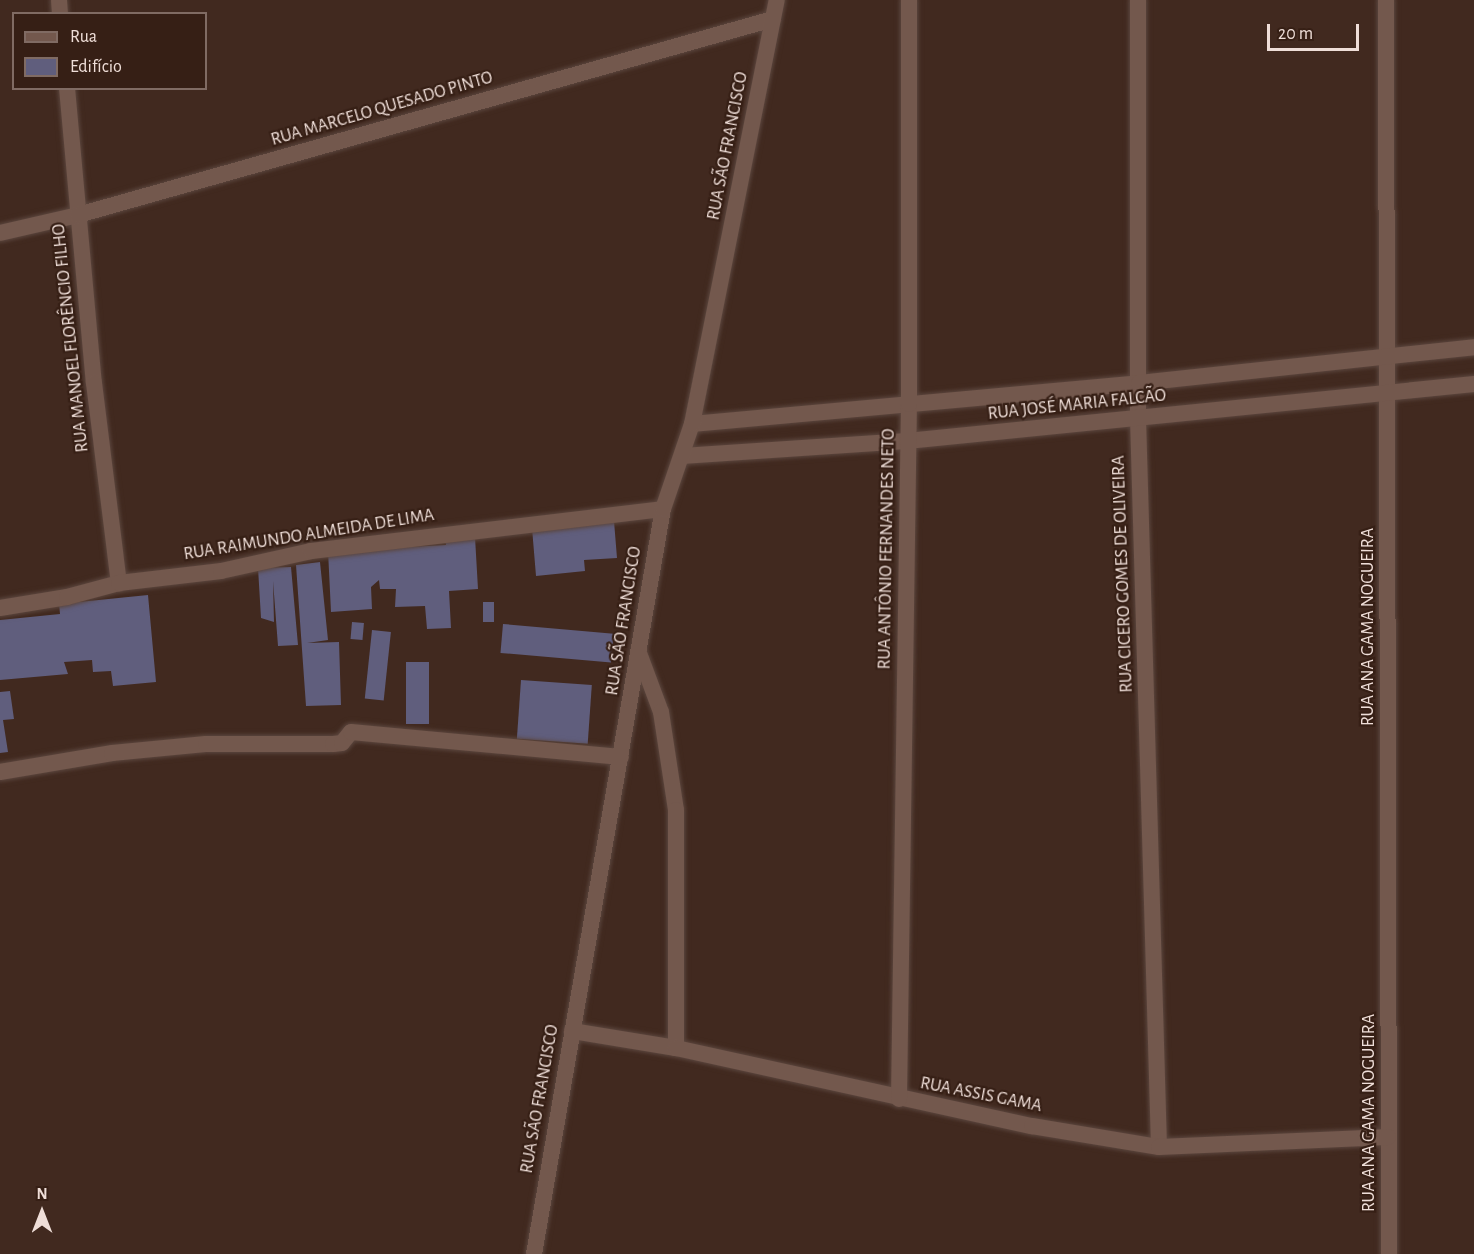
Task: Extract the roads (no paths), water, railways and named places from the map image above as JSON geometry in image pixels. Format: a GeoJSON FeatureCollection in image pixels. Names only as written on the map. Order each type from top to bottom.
{"type":"FeatureCollection","features":[{"type":"Feature","properties":{"kind":"street","name":"RUA SÃO FRANCISCO"},"geometry":{"type":"LineString","coordinates":[[534,1254],[663,509],[692,424],[777,0]]}},
{"type":"Feature","properties":{"kind":"street","name":"RUA ANTÔNIO FERNANDES NETO"},"geometry":{"type":"LineString","coordinates":[[899,1099],[909,404],[909,0]]}},
{"type":"Feature","properties":{"kind":"street","name":"RUA CICERO GOMES DE OLIVEIRA"},"geometry":{"type":"LineString","coordinates":[[1138,0],[1138,418],[1159,1147]]}},
{"type":"Feature","properties":{"kind":"street","name":"RUA ANA GAMA NOGUEIRA"},"geometry":{"type":"LineString","coordinates":[[1386,0],[1390,358],[1387,394],[1389,1254]]}},
{"type":"Feature","properties":{"kind":"street","name":"RUA MARCELO QUESADO PINTO"},"geometry":{"type":"LineString","coordinates":[[0,232],[78,215],[773,19]]}},
{"type":"Feature","properties":{"kind":"street","name":"RUA MANOEL FLORÊNCIO FILHO"},"geometry":{"type":"LineString","coordinates":[[67,90],[78,215],[118,583]]}},
{"type":"Feature","properties":{"kind":"street","name":"RUA JOSÉ MARIA FALCÃO"},"geometry":{"type":"LineString","coordinates":[[692,424],[1139,383],[1390,358],[1474,347]]}},
{"type":"Feature","properties":{"kind":"street","name":"RUA JOSÉ MARIA FALCÃO"},"geometry":{"type":"LineString","coordinates":[[682,456],[907,441],[1474,384]]}},
{"type":"Feature","properties":{"kind":"street","name":"RUA RAIMUNDO ALMEIDA DE LIMA"},"geometry":{"type":"LineString","coordinates":[[0,608],[67,597],[118,583],[221,571],[310,550],[663,509]]}},
{"type":"Feature","properties":{"kind":"street"},"geometry":{"type":"LineString","coordinates":[[639,652],[661,712],[674,798],[676,1048]]}},
{"type":"Feature","properties":{"kind":"street"},"geometry":{"type":"LineString","coordinates":[[0,772],[112,753],[206,744],[342,743],[351,732],[621,757]]}},
{"type":"Feature","properties":{"kind":"street","name":"RUA ASSIS GAMA"},"geometry":{"type":"LineString","coordinates":[[572,1031],[676,1048],[899,1099],[1159,1147],[1388,1137]]}}]}
